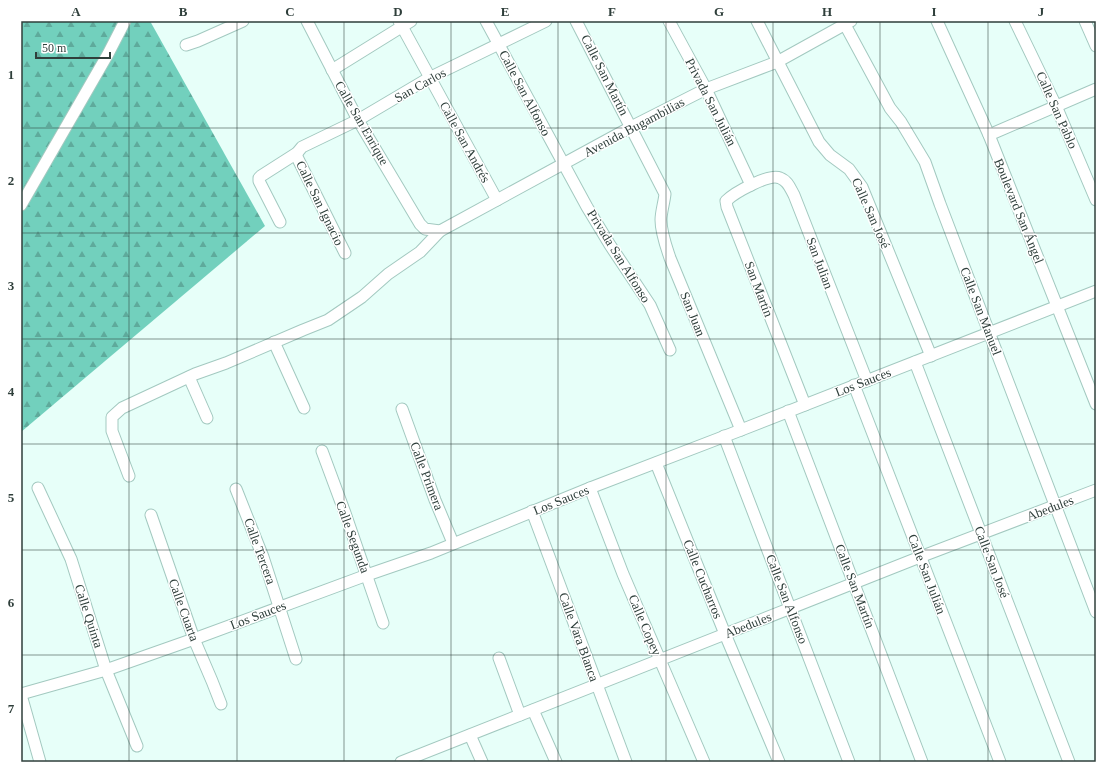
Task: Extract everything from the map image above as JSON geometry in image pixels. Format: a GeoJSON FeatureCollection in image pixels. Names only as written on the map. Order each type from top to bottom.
{"type":"FeatureCollection","features":[{"type":"Feature","properties":{"kind":"street"},"geometry":{"type":"LineString","coordinates":[[21,206],[104,61],[125,21]]}},
{"type":"Feature","properties":{"kind":"street"},"geometry":{"type":"LineString","coordinates":[[186,45],[243,21]]}},
{"type":"Feature","properties":{"kind":"street","name":"Calle San Enrique"},"geometry":{"type":"LineString","coordinates":[[307,21],[358,120],[420,224],[425,229],[440,231]]}},
{"type":"Feature","properties":{"kind":"street","name":"Calle San Alfonso"},"geometry":{"type":"LineString","coordinates":[[486,21],[564,164]]}},
{"type":"Feature","properties":{"kind":"street","name":"San Carlos"},"geometry":{"type":"LineString","coordinates":[[280,222],[259,181],[259,178],[298,153],[302,147],[358,120],[429,78],[546,21]]}},
{"type":"Feature","properties":{"kind":"street","name":"Calle San Martín"},"geometry":{"type":"LineString","coordinates":[[576,21],[665,194]]}},
{"type":"Feature","properties":{"kind":"street","name":"Privada San Julián"},"geometry":{"type":"LineString","coordinates":[[669,21],[706,89],[751,185]]}},
{"type":"Feature","properties":{"kind":"street","name":"Calle San José"},"geometry":{"type":"LineString","coordinates":[[757,21],[819,142],[830,154],[850,169],[862,187],[931,356]]}},
{"type":"Feature","properties":{"kind":"street","name":"Boulevard San Ángel"},"geometry":{"type":"LineString","coordinates":[[937,21],[989,135],[1096,404]]}},
{"type":"Feature","properties":{"kind":"street","name":"Calle San Pablo"},"geometry":{"type":"LineString","coordinates":[[1015,21],[1056,106],[1096,200]]}},
{"type":"Feature","properties":{"kind":"street"},"geometry":{"type":"LineString","coordinates":[[1085,21],[1096,46]]}},
{"type":"Feature","properties":{"kind":"street","name":"Avenida Bugambilias"},"geometry":{"type":"LineString","coordinates":[[129,476],[112,431],[112,417],[122,408],[189,377],[328,320],[362,297],[388,274],[420,252],[440,231],[631,127],[706,89],[777,62],[846,22]]}},
{"type":"Feature","properties":{"kind":"street","name":"Calle San Manuel"},"geometry":{"type":"LineString","coordinates":[[846,22],[890,108],[901,122],[925,162],[1096,612]]}},
{"type":"Feature","properties":{"kind":"street"},"geometry":{"type":"LineString","coordinates":[[332,70],[404,23]]}},
{"type":"Feature","properties":{"kind":"street","name":"Calle San Andrés"},"geometry":{"type":"LineString","coordinates":[[404,23],[429,78],[496,200]]}},
{"type":"Feature","properties":{"kind":"street"},"geometry":{"type":"LineString","coordinates":[[989,135],[1096,89]]}},
{"type":"Feature","properties":{"kind":"street","name":"Calle San Ignacio"},"geometry":{"type":"LineString","coordinates":[[298,153],[297,157],[345,253]]}},
{"type":"Feature","properties":{"kind":"street","name":"Privada San Alfonso"},"geometry":{"type":"LineString","coordinates":[[564,164],[610,245],[650,305],[670,350]]}},
{"type":"Feature","properties":{"kind":"street","name":"San Julian"},"geometry":{"type":"LineString","coordinates":[[751,185],[772,177],[779,177],[787,182],[794,195],[867,380]]}},
{"type":"Feature","properties":{"kind":"street","name":"San Martín"},"geometry":{"type":"LineString","coordinates":[[751,185],[730,197],[726,201],[727,207],[805,405]]}},
{"type":"Feature","properties":{"kind":"street","name":"San Juan"},"geometry":{"type":"LineString","coordinates":[[665,194],[661,219],[663,237],[741,430]]}},
{"type":"Feature","properties":{"kind":"street","name":"Los Sauces"},"geometry":{"type":"LineString","coordinates":[[21,695],[106,670],[431,553],[590,488],[1096,291]]}},
{"type":"Feature","properties":{"kind":"street"},"geometry":{"type":"LineString","coordinates":[[274,342],[304,408]]}},
{"type":"Feature","properties":{"kind":"street","name":"Calle San José"},"geometry":{"type":"LineString","coordinates":[[915,362],[1069,762]]}},
{"type":"Feature","properties":{"kind":"street"},"geometry":{"type":"LineString","coordinates":[[189,377],[207,418]]}},
{"type":"Feature","properties":{"kind":"street","name":"Calle San Julián"},"geometry":{"type":"LineString","coordinates":[[854,386],[1000,762]]}},
{"type":"Feature","properties":{"kind":"street","name":"Calle Primera"},"geometry":{"type":"LineString","coordinates":[[402,409],[435,500],[453,543]]}},
{"type":"Feature","properties":{"kind":"street","name":"Calle San Martín"},"geometry":{"type":"LineString","coordinates":[[788,411],[922,762]]}},
{"type":"Feature","properties":{"kind":"street","name":"Calle San Alfonso"},"geometry":{"type":"LineString","coordinates":[[724,436],[850,762]]}},
{"type":"Feature","properties":{"kind":"street","name":"Calle Segunda"},"geometry":{"type":"LineString","coordinates":[[322,451],[383,623]]}},
{"type":"Feature","properties":{"kind":"street","name":"Calle Cucharros"},"geometry":{"type":"LineString","coordinates":[[656,463],[725,634],[779,762]]}},
{"type":"Feature","properties":{"kind":"street","name":"Calle Quinta"},"geometry":{"type":"LineString","coordinates":[[38,488],[70,559],[106,670],[137,746]]}},
{"type":"Feature","properties":{"kind":"street","name":"Calle Copey"},"geometry":{"type":"LineString","coordinates":[[590,488],[623,574],[704,762]]}},
{"type":"Feature","properties":{"kind":"street","name":"Calle Tercera"},"geometry":{"type":"LineString","coordinates":[[236,489],[263,558],[296,659]]}},
{"type":"Feature","properties":{"kind":"street","name":"Abedules"},"geometry":{"type":"LineString","coordinates":[[401,762],[920,557],[1096,490]]}},
{"type":"Feature","properties":{"kind":"street","name":"Calle Vara Blanca"},"geometry":{"type":"LineString","coordinates":[[532,511],[626,762]]}},
{"type":"Feature","properties":{"kind":"street","name":"Calle Cuarta"},"geometry":{"type":"LineString","coordinates":[[152,515],[194,639],[220,704]]}},
{"type":"Feature","properties":{"kind":"street"},"geometry":{"type":"LineString","coordinates":[[499,658],[520,715]]}},
{"type":"Feature","properties":{"kind":"street"},"geometry":{"type":"LineString","coordinates":[[21,695],[40,762]]}},
{"type":"Feature","properties":{"kind":"street"},"geometry":{"type":"LineString","coordinates":[[533,710],[556,762]]}},
{"type":"Feature","properties":{"kind":"street"},"geometry":{"type":"LineString","coordinates":[[470,734],[482,762]]}},
{"type":"Feature","properties":{"kind":"green space"},"geometry":{"type":"Polygon","coordinates":[[[21,21],[150,21],[265,226],[21,432],[21,21]]]}}]}
